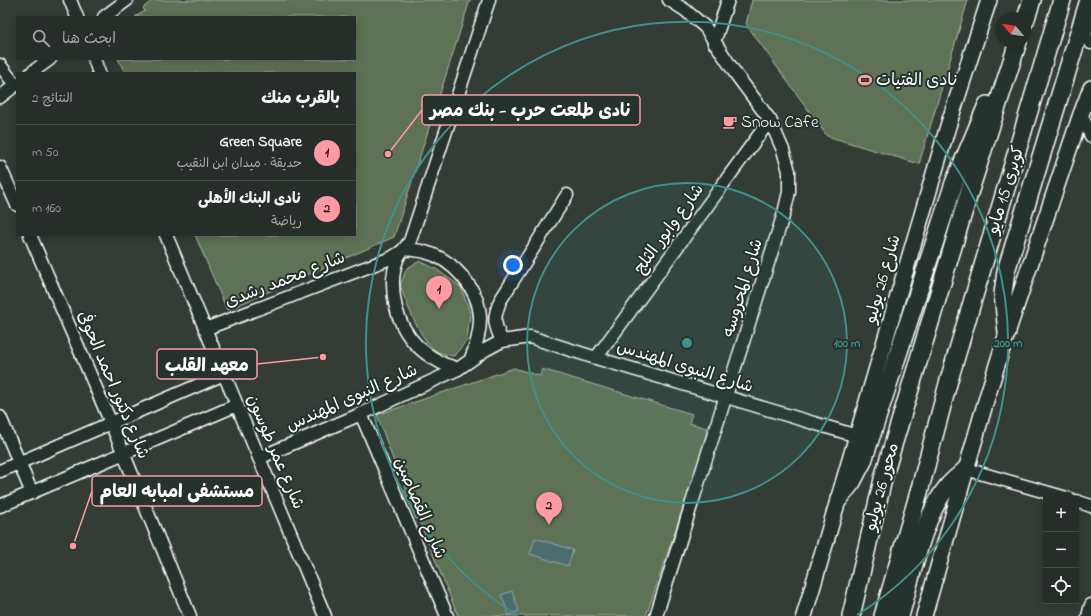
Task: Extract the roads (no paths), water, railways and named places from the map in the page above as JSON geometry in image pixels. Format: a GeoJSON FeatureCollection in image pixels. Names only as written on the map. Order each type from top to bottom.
{"type":"FeatureCollection","features":[{"type":"Feature","properties":{"kind":"highway"},"geometry":{"type":"LineString","coordinates":[[1028,12],[1032,0]]}},
{"type":"Feature","properties":{"kind":"highway","name":"كوبرى 15 مايو"},"geometry":{"type":"LineString","coordinates":[[883,616],[917,499],[949,380],[1062,0]]}},
{"type":"Feature","properties":{"kind":"highway"},"geometry":{"type":"LineString","coordinates":[[1007,333],[1003,294],[1006,271],[1088,0]]}},
{"type":"Feature","properties":{"kind":"highway","name":"كوبرى 15 مايو"},"geometry":{"type":"LineString","coordinates":[[919,359],[970,190],[1016,48]]}},
{"type":"Feature","properties":{"kind":"highway"},"geometry":{"type":"LineString","coordinates":[[839,499],[852,482],[863,461],[954,183],[990,100],[996,88],[1006,77]]}},
{"type":"Feature","properties":{"kind":"highway","name":"محور 26 يوليو"},"geometry":{"type":"LineString","coordinates":[[851,616],[884,475],[919,359]]}},
{"type":"Feature","properties":{"kind":"highway"},"geometry":{"type":"LineString","coordinates":[[900,616],[923,537],[931,516],[948,486],[966,469]]}},
{"type":"Feature","properties":{"kind":"main road","name":"شارع 26 يوليو"},"geometry":{"type":"LineString","coordinates":[[804,616],[948,126],[989,0]]}},
{"type":"Feature","properties":{"kind":"main road"},"geometry":{"type":"LineString","coordinates":[[924,616],[1007,333],[1091,88]]}},
{"type":"Feature","properties":{"kind":"street"},"geometry":{"type":"LineString","coordinates":[[70,0],[77,16]]}},
{"type":"Feature","properties":{"kind":"street"},"geometry":{"type":"LineString","coordinates":[[105,16],[127,0]]}},
{"type":"Feature","properties":{"kind":"street"},"geometry":{"type":"LineString","coordinates":[[401,251],[426,252],[446,261],[463,276],[474,296],[480,317],[478,340],[470,361],[458,369],[438,362],[421,350],[407,334],[398,315],[393,295],[394,274],[401,251],[410,241],[490,0]]}},
{"type":"Feature","properties":{"kind":"street","name":"شارع المحروسه"},"geometry":{"type":"LineString","coordinates":[[656,616],[784,214],[789,192],[789,171],[783,150],[770,120],[714,43],[705,27],[685,10],[668,0]]}},
{"type":"Feature","properties":{"kind":"street"},"geometry":{"type":"LineString","coordinates":[[714,43],[728,0]]}},
{"type":"Feature","properties":{"kind":"street"},"geometry":{"type":"LineString","coordinates":[[1088,24],[1085,36],[1091,43]]}},
{"type":"Feature","properties":{"kind":"street"},"geometry":{"type":"LineString","coordinates":[[32,72],[49,60]]}},
{"type":"Feature","properties":{"kind":"street"},"geometry":{"type":"LineString","coordinates":[[94,60],[99,72]]}},
{"type":"Feature","properties":{"kind":"street"},"geometry":{"type":"LineString","coordinates":[[0,65],[16,85],[0,97]]}},
{"type":"Feature","properties":{"kind":"street"},"geometry":{"type":"LineString","coordinates":[[1081,114],[1091,136]]}},
{"type":"Feature","properties":{"kind":"street","name":"شارع وابور الثلج"},"geometry":{"type":"LineString","coordinates":[[596,358],[770,120]]}},
{"type":"Feature","properties":{"kind":"street"},"geometry":{"type":"LineString","coordinates":[[0,167],[16,203]]}},
{"type":"Feature","properties":{"kind":"street"},"geometry":{"type":"LineString","coordinates":[[502,341],[496,327],[496,314],[500,301],[567,195]]}},
{"type":"Feature","properties":{"kind":"street","name":"شارع دكتور احمد الحوفى"},"geometry":{"type":"LineString","coordinates":[[30,236],[111,423],[190,616]]}},
{"type":"Feature","properties":{"kind":"street","name":"شارع عمر طوسون"},"geometry":{"type":"LineString","coordinates":[[166,236],[325,616]]}},
{"type":"Feature","properties":{"kind":"street","name":"شارع محمد رشدى"},"geometry":{"type":"LineString","coordinates":[[205,329],[391,258],[401,251]]}},
{"type":"Feature","properties":{"kind":"street","name":"شارع النبوى المهندس"},"geometry":{"type":"LineString","coordinates":[[470,361],[485,350],[502,341],[530,337],[726,398],[857,436]]}},
{"type":"Feature","properties":{"kind":"street","name":"شارع النبوى المهندس"},"geometry":{"type":"LineString","coordinates":[[260,458],[361,414],[458,369]]}},
{"type":"Feature","properties":{"kind":"street"},"geometry":{"type":"LineString","coordinates":[[0,470],[224,374]]}},
{"type":"Feature","properties":{"kind":"street"},"geometry":{"type":"LineString","coordinates":[[0,506],[237,405]]}},
{"type":"Feature","properties":{"kind":"street","name":"شارع القصاصين"},"geometry":{"type":"LineString","coordinates":[[361,414],[447,616]]}},
{"type":"Feature","properties":{"kind":"street"},"geometry":{"type":"LineString","coordinates":[[0,417],[32,492]]}},
{"type":"Feature","properties":{"kind":"street"},"geometry":{"type":"LineString","coordinates":[[966,469],[1060,496]]}},
{"type":"Feature","properties":{"kind":"street"},"geometry":{"type":"LineString","coordinates":[[1079,502],[1091,506]]}},
{"type":"Feature","properties":{"kind":"street"},"geometry":{"type":"LineString","coordinates":[[1088,616],[1091,606]]}},
{"type":"Feature","properties":{"kind":"water"},"geometry":{"type":"Polygon","coordinates":[[[535,538],[573,550],[568,566],[530,554],[535,538]]]}},
{"type":"Feature","properties":{"kind":"water"},"geometry":{"type":"Polygon","coordinates":[[[512,591],[519,611],[509,615],[501,595],[512,591]]]}},
{"type":"Feature","properties":{"kind":"place","name":"نادى الفتيات"},"geometry":{"type":"Point","coordinates":[865,80]}},
{"type":"Feature","properties":{"kind":"place","name":"Snow Cafe"},"geometry":{"type":"Point","coordinates":[730,122]}},
{"type":"Feature","properties":{"kind":"place","name":"نادى طلعت حرب - بنك مصر"},"geometry":{"type":"Point","coordinates":[388,154]}},
{"type":"Feature","properties":{"kind":"place","name":"Green Square"},"geometry":{"type":"Point","coordinates":[439,309]}},
{"type":"Feature","properties":{"kind":"place","name":"معهد القلب"},"geometry":{"type":"Point","coordinates":[323,357]}},
{"type":"Feature","properties":{"kind":"place","name":"نادى البنك الأهلى"},"geometry":{"type":"Point","coordinates":[549,525]}},
{"type":"Feature","properties":{"kind":"place","name":"مستشفى امبابه العام"},"geometry":{"type":"Point","coordinates":[73,546]}}]}
